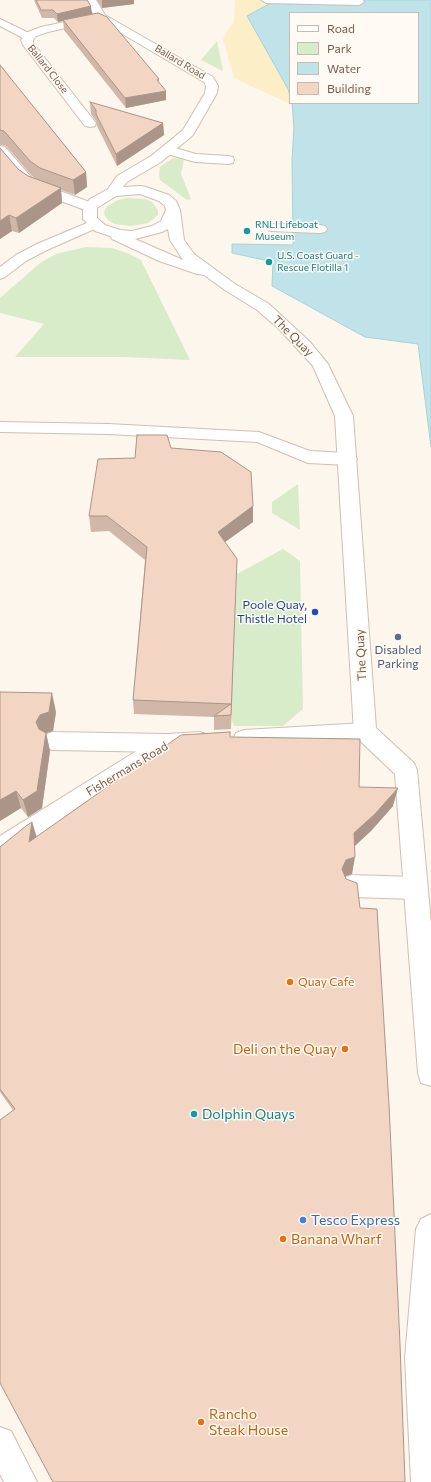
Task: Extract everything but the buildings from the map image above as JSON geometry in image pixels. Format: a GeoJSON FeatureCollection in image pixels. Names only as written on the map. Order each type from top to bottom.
{"type":"FeatureCollection","features":[{"type":"Feature","properties":{"kind":"street","name":"Ballard Road"},"geometry":{"type":"LineString","coordinates":[[90,0],[101,17],[209,80],[212,86],[211,93],[188,132],[156,159],[122,179],[113,192]]}},
{"type":"Feature","properties":{"kind":"street","name":"Ballard Close"},"geometry":{"type":"LineString","coordinates":[[90,123],[27,43],[27,40],[29,37],[45,29],[101,17]]}},
{"type":"Feature","properties":{"kind":"street"},"geometry":{"type":"LineString","coordinates":[[0,150],[26,180],[36,187],[90,207]]}},
{"type":"Feature","properties":{"kind":"street","name":"Ballard Road"},"geometry":{"type":"LineString","coordinates":[[149,192],[148,176],[156,159]]}},
{"type":"Feature","properties":{"kind":"street"},"geometry":{"type":"LineString","coordinates":[[0,274],[21,258],[42,247],[100,228],[132,234],[151,231],[166,224],[171,217],[173,210],[171,204],[164,198],[149,192],[132,190],[113,192],[102,197],[90,207],[90,219],[100,228]]}},
{"type":"Feature","properties":{"kind":"street","name":"The Quay"},"geometry":{"type":"LineString","coordinates":[[173,210],[176,240],[190,257],[212,274],[262,307],[285,326],[304,345],[320,364],[344,416],[365,732]]}},
{"type":"Feature","properties":{"kind":"street","name":"The Quay"},"geometry":{"type":"LineString","coordinates":[[100,228],[164,258],[212,274]]}},
{"type":"Feature","properties":{"kind":"street"},"geometry":{"type":"LineString","coordinates":[[365,732],[406,770],[431,1073]]}},
{"type":"Feature","properties":{"kind":"street","name":"Fishermans Road"},"geometry":{"type":"LineString","coordinates":[[0,849],[167,743],[365,732]]}},
{"type":"Feature","properties":{"kind":"street"},"geometry":{"type":"LineString","coordinates":[[352,886],[416,888]]}},
{"type":"Feature","properties":{"kind":"street"},"geometry":{"type":"LineString","coordinates":[[427,1482],[421,1358],[431,1229]]}},
{"type":"Feature","properties":{"kind":"lane"},"geometry":{"type":"LineString","coordinates":[[266,0],[358,2]]}},
{"type":"Feature","properties":{"kind":"lane"},"geometry":{"type":"LineString","coordinates":[[0,22],[29,37]]}},
{"type":"Feature","properties":{"kind":"lane"},"geometry":{"type":"LineString","coordinates":[[168,150],[195,158],[228,160]]}},
{"type":"Feature","properties":{"kind":"lane"},"geometry":{"type":"LineString","coordinates":[[275,228],[320,229]]}},
{"type":"Feature","properties":{"kind":"lane"},"geometry":{"type":"LineString","coordinates":[[0,427],[108,429],[259,437],[308,457],[348,459]]}},
{"type":"Feature","properties":{"kind":"lane"},"geometry":{"type":"LineString","coordinates":[[52,741],[167,743]]}},
{"type":"Feature","properties":{"kind":"lane"},"geometry":{"type":"LineString","coordinates":[[0,1442],[21,1482]]}},
{"type":"Feature","properties":{"kind":"green space"},"geometry":{"type":"Polygon","coordinates":[[[217,41],[223,71],[201,60],[217,41]]]}},
{"type":"Feature","properties":{"kind":"green space"},"geometry":{"type":"Polygon","coordinates":[[[173,158],[184,159],[181,174],[191,199],[187,200],[160,180],[160,167],[173,158]]]}},
{"type":"Feature","properties":{"kind":"green space"},"geometry":{"type":"Polygon","coordinates":[[[127,198],[145,199],[152,202],[158,210],[158,215],[148,223],[131,226],[114,224],[108,220],[104,212],[106,207],[118,200],[127,198]]]}},
{"type":"Feature","properties":{"kind":"green space"},"geometry":{"type":"Polygon","coordinates":[[[86,247],[112,248],[141,260],[190,360],[123,357],[15,357],[44,324],[0,313],[0,298],[40,263],[56,254],[86,247]]]}},
{"type":"Feature","properties":{"kind":"green space"},"geometry":{"type":"Polygon","coordinates":[[[298,484],[300,530],[272,513],[272,502],[298,484]]]}},
{"type":"Feature","properties":{"kind":"green space"},"geometry":{"type":"Polygon","coordinates":[[[283,549],[300,561],[303,709],[283,726],[234,726],[231,718],[237,574],[283,549]]]}},
{"type":"Feature","properties":{"kind":"sand"},"geometry":{"type":"Polygon","coordinates":[[[235,0],[267,0],[289,12],[289,104],[234,78],[223,39],[234,22],[235,0]]]}},
{"type":"Feature","properties":{"kind":"sand"},"geometry":{"type":"Polygon","coordinates":[[[290,104],[327,104],[293,142],[292,105],[290,104]]]}},
{"type":"Feature","properties":{"kind":"water"},"geometry":{"type":"Polygon","coordinates":[[[267,0],[431,0],[431,447],[418,344],[365,337],[272,286],[273,262],[232,253],[232,244],[293,245],[292,160],[294,127],[292,104],[419,104],[419,12],[289,12],[289,92],[247,16],[269,4],[267,0]]]}},
{"type":"Feature","properties":{"kind":"place","name":"RNLI Lifeboat Museum"},"geometry":{"type":"Point","coordinates":[247,231]}},
{"type":"Feature","properties":{"kind":"place","name":"U.S. Coast Guard - Rescue Flotilla 1"},"geometry":{"type":"Point","coordinates":[269,262]}},
{"type":"Feature","properties":{"kind":"place","name":"Poole Quay, Thistle Hotel"},"geometry":{"type":"Point","coordinates":[315,612]}},
{"type":"Feature","properties":{"kind":"place","name":"Disabled Parking"},"geometry":{"type":"Point","coordinates":[398,637]}},
{"type":"Feature","properties":{"kind":"place","name":"Quay Cafe"},"geometry":{"type":"Point","coordinates":[290,982]}},
{"type":"Feature","properties":{"kind":"place","name":"Deli on the Quay"},"geometry":{"type":"Point","coordinates":[345,1049]}},
{"type":"Feature","properties":{"kind":"place","name":"Dolphin Quays"},"geometry":{"type":"Point","coordinates":[194,1114]}},
{"type":"Feature","properties":{"kind":"place","name":"Tesco Express"},"geometry":{"type":"Point","coordinates":[303,1220]}},
{"type":"Feature","properties":{"kind":"place","name":"Banana Wharf"},"geometry":{"type":"Point","coordinates":[283,1239]}},
{"type":"Feature","properties":{"kind":"place","name":"Rancho Steak House"},"geometry":{"type":"Point","coordinates":[201,1422]}}]}
